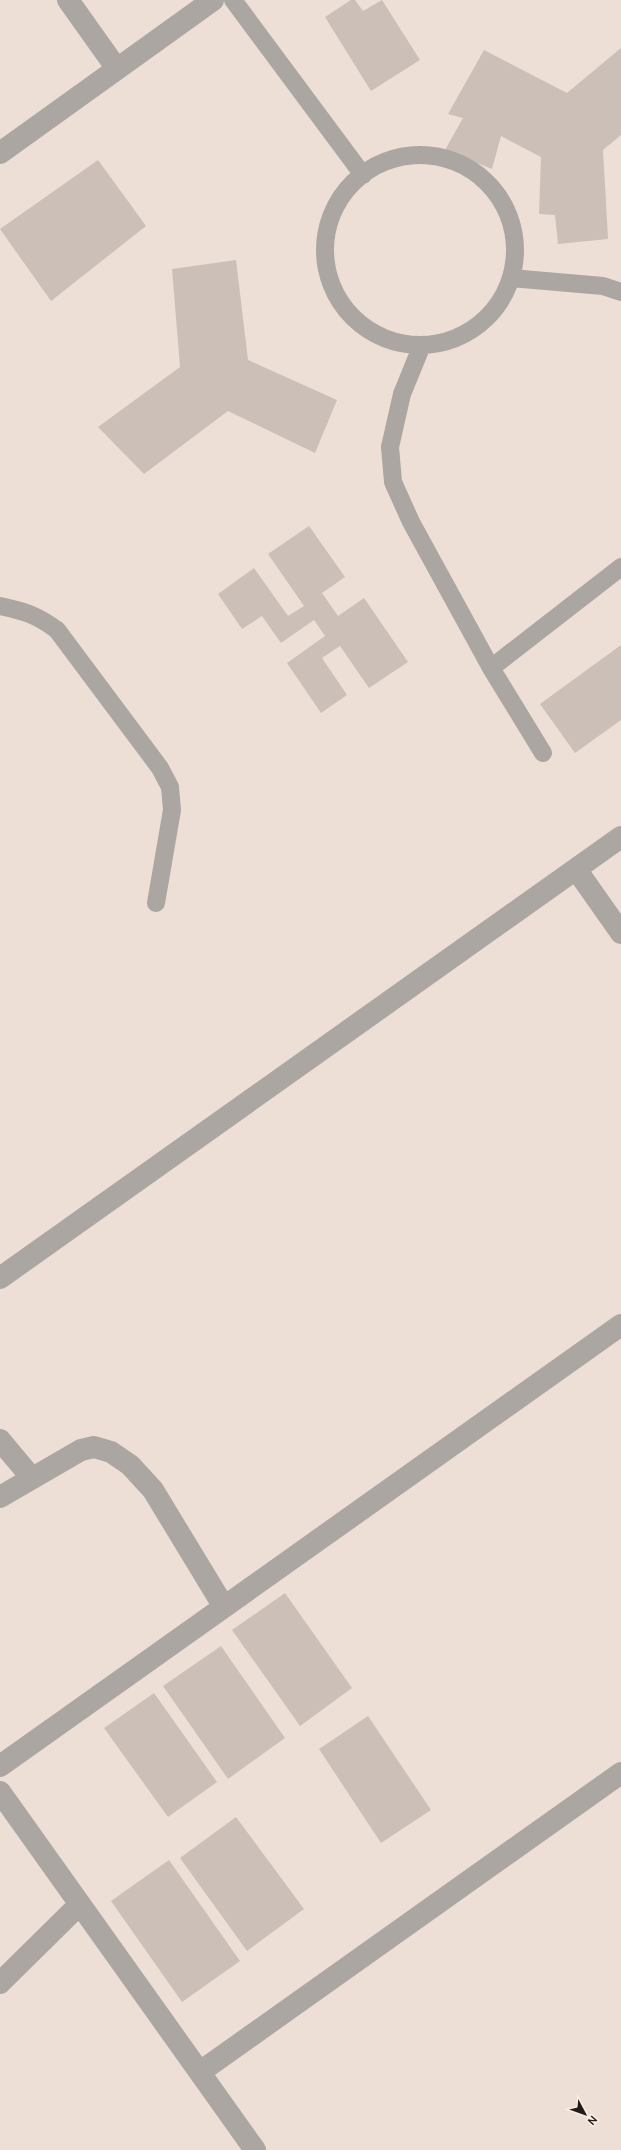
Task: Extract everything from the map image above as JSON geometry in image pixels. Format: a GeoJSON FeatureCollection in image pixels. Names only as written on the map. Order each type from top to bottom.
{"type":"FeatureCollection","features":[{"type":"Feature","properties":{"kind":"street"},"geometry":{"type":"LineString","coordinates":[[68,0],[117,69]]}},
{"type":"Feature","properties":{"kind":"street"},"geometry":{"type":"LineString","coordinates":[[0,154],[213,0]]}},
{"type":"Feature","properties":{"kind":"street"},"geometry":{"type":"LineString","coordinates":[[0,1278],[621,837]]}},
{"type":"Feature","properties":{"kind":"street"},"geometry":{"type":"LineString","coordinates":[[576,869],[621,933]]}},
{"type":"Feature","properties":{"kind":"street"},"geometry":{"type":"LineString","coordinates":[[0,1766],[621,1325]]}},
{"type":"Feature","properties":{"kind":"street"},"geometry":{"type":"LineString","coordinates":[[0,1440],[31,1477]]}},
{"type":"Feature","properties":{"kind":"street"},"geometry":{"type":"LineString","coordinates":[[0,1497],[31,1477],[80,1450],[94,1448],[111,1452],[130,1465],[153,1490],[224,1607]]}},
{"type":"Feature","properties":{"kind":"street"},"geometry":{"type":"LineString","coordinates":[[200,2072],[621,1773]]}},
{"type":"Feature","properties":{"kind":"street"},"geometry":{"type":"LineString","coordinates":[[0,1792],[7,1817],[80,1904],[255,2150]]}},
{"type":"Feature","properties":{"kind":"street"},"geometry":{"type":"LineString","coordinates":[[0,1983],[80,1904]]}},
{"type":"Feature","properties":{"kind":"lane"},"geometry":{"type":"LineString","coordinates":[[233,0],[363,175]]}},
{"type":"Feature","properties":{"kind":"lane"},"geometry":{"type":"LineString","coordinates":[[419,156],[439,157],[458,163],[475,173],[502,201],[510,220],[515,238],[515,259],[511,278],[503,297],[492,312],[477,326],[460,336],[442,343],[422,345],[402,344],[383,338],[366,328],[351,315],[339,299],[331,281],[326,262],[326,242],[330,223],[338,204],[349,188],[363,175],[380,164],[399,158],[419,156]]}},
{"type":"Feature","properties":{"kind":"lane"},"geometry":{"type":"LineString","coordinates":[[511,278],[603,286],[621,292]]}},
{"type":"Feature","properties":{"kind":"lane"},"geometry":{"type":"LineString","coordinates":[[422,345],[402,394],[390,447],[393,482],[411,522],[491,668],[543,753]]}},
{"type":"Feature","properties":{"kind":"lane"},"geometry":{"type":"LineString","coordinates":[[491,668],[621,566]]}},
{"type":"Feature","properties":{"kind":"lane"},"geometry":{"type":"LineString","coordinates":[[0,606],[26,611],[41,618],[57,630],[160,768],[167,781],[170,787],[172,810],[156,903]]}},
{"type":"Feature","properties":{"kind":"building"},"geometry":{"type":"Polygon","coordinates":[[[351,0],[355,0],[363,11],[382,0],[420,60],[371,91],[325,17],[351,0]]]}},
{"type":"Feature","properties":{"kind":"building"},"geometry":{"type":"Polygon","coordinates":[[[621,48],[621,135],[603,150],[608,239],[558,244],[555,215],[539,214],[541,157],[501,136],[492,169],[445,150],[463,118],[448,114],[484,50],[567,93],[621,48]]]}},
{"type":"Feature","properties":{"kind":"building"},"geometry":{"type":"Polygon","coordinates":[[[98,160],[146,226],[51,301],[0,229],[98,160]]]}},
{"type":"Feature","properties":{"kind":"building"},"geometry":{"type":"Polygon","coordinates":[[[236,260],[248,360],[337,400],[315,453],[228,411],[144,474],[98,427],[180,367],[172,269],[236,260]]]}},
{"type":"Feature","properties":{"kind":"building"},"geometry":{"type":"Polygon","coordinates":[[[309,526],[345,577],[322,593],[338,616],[364,598],[408,662],[369,688],[340,646],[322,658],[347,695],[321,713],[287,663],[325,636],[314,620],[281,643],[262,616],[242,629],[218,594],[254,568],[288,616],[304,606],[268,554],[309,526]]]}},
{"type":"Feature","properties":{"kind":"building"},"geometry":{"type":"Polygon","coordinates":[[[621,645],[621,720],[575,753],[540,704],[621,645]]]}},
{"type":"Feature","properties":{"kind":"building"},"geometry":{"type":"Polygon","coordinates":[[[285,1593],[352,1688],[300,1726],[232,1630],[285,1593]]]}},
{"type":"Feature","properties":{"kind":"building"},"geometry":{"type":"Polygon","coordinates":[[[221,1646],[285,1738],[228,1779],[163,1686],[221,1646]]]}},
{"type":"Feature","properties":{"kind":"building"},"geometry":{"type":"Polygon","coordinates":[[[154,1693],[217,1782],[168,1817],[104,1728],[154,1693]]]}},
{"type":"Feature","properties":{"kind":"building"},"geometry":{"type":"Polygon","coordinates":[[[368,1716],[431,1810],[381,1843],[319,1749],[368,1716]]]}},
{"type":"Feature","properties":{"kind":"building"},"geometry":{"type":"Polygon","coordinates":[[[236,1817],[304,1909],[247,1951],[180,1858],[236,1817]]]}},
{"type":"Feature","properties":{"kind":"building"},"geometry":{"type":"Polygon","coordinates":[[[169,1860],[240,1961],[182,2002],[111,1901],[169,1860]]]}}]}
